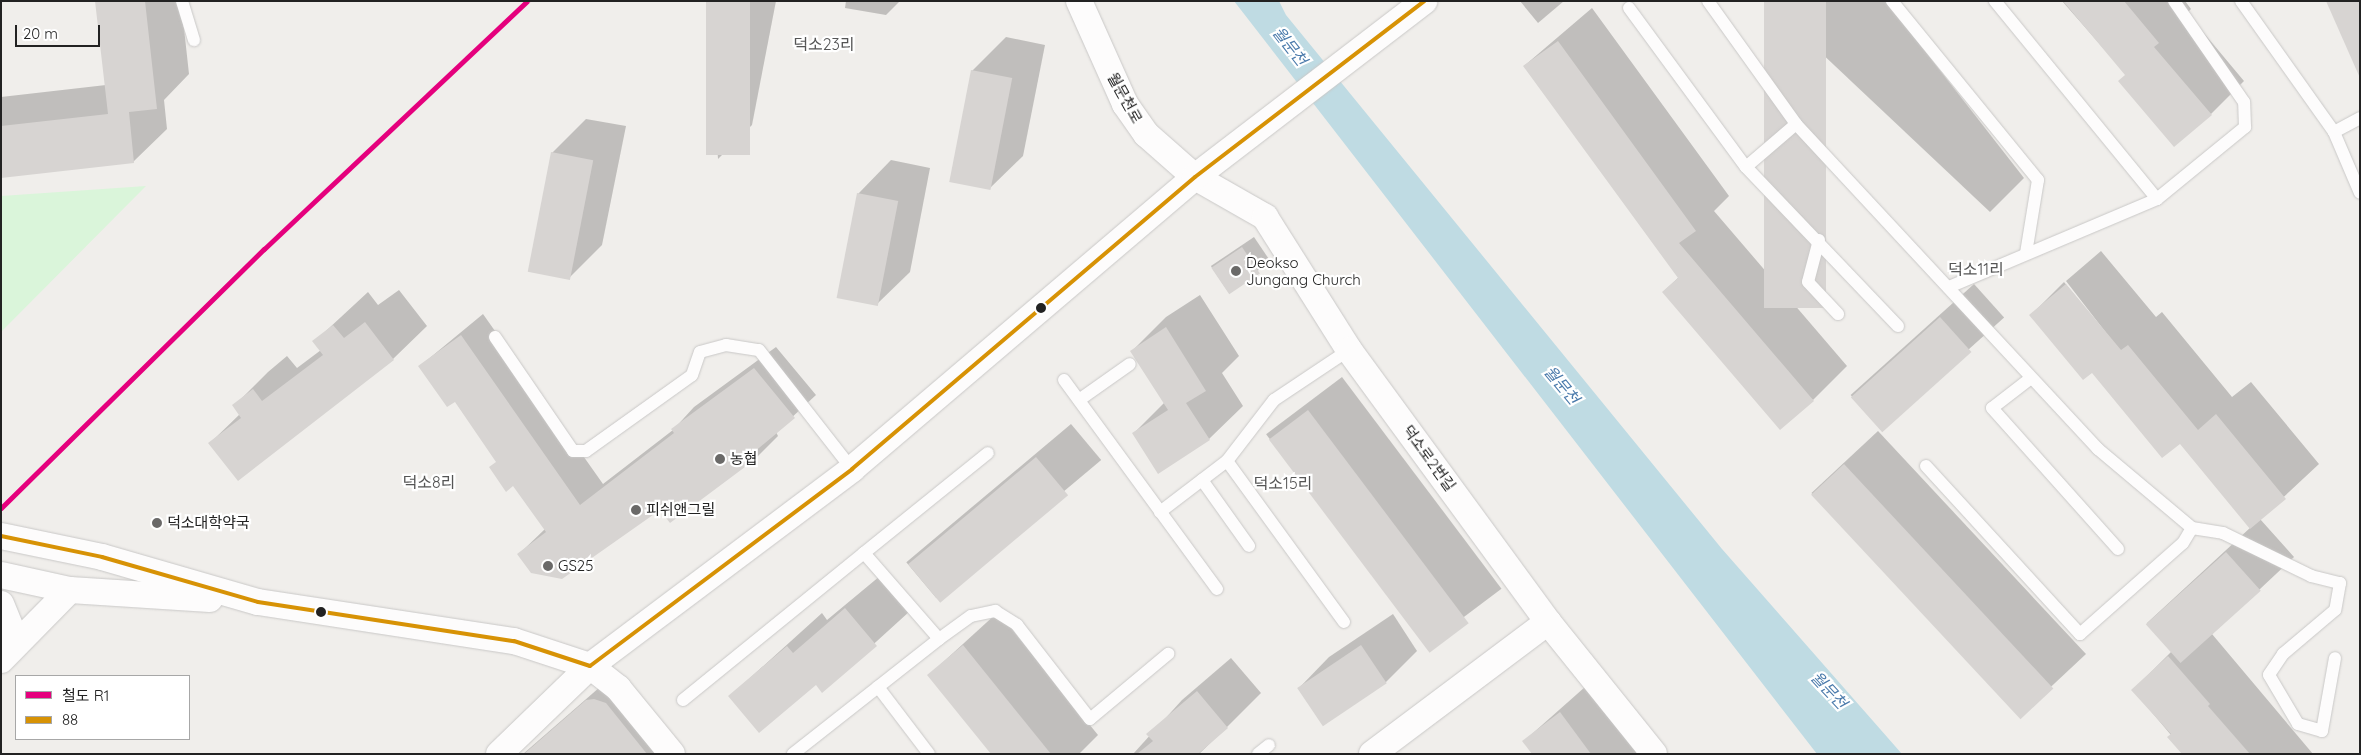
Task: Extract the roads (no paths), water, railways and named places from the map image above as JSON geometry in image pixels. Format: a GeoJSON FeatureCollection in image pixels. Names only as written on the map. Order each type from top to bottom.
{"type":"FeatureCollection","features":[{"type":"Feature","properties":{"kind":"street","name":"월문천로"},"geometry":{"type":"LineString","coordinates":[[1079,1],[1125,104],[1146,134],[1195,177]]}},
{"type":"Feature","properties":{"kind":"street"},"geometry":{"type":"LineString","coordinates":[[499,754],[590,666],[852,469],[1195,177],[1246,141],[1424,1]]}},
{"type":"Feature","properties":{"kind":"street","name":"덕소로2번길"},"geometry":{"type":"LineString","coordinates":[[1195,177],[1265,217],[1349,350],[1548,622],[1654,754]]}},
{"type":"Feature","properties":{"kind":"street"},"geometry":{"type":"LineString","coordinates":[[1,536],[102,557],[258,602]]}},
{"type":"Feature","properties":{"kind":"street"},"geometry":{"type":"LineString","coordinates":[[1,575],[70,590],[258,602],[514,641],[590,666],[618,688],[672,754]]}},
{"type":"Feature","properties":{"kind":"street"},"geometry":{"type":"LineString","coordinates":[[9,652],[70,590]]}},
{"type":"Feature","properties":{"kind":"street"},"geometry":{"type":"LineString","coordinates":[[1,604],[9,652]]}},
{"type":"Feature","properties":{"kind":"street"},"geometry":{"type":"LineString","coordinates":[[1377,752],[1548,622]]}},
{"type":"Feature","properties":{"kind":"lane"},"geometry":{"type":"LineString","coordinates":[[182,1],[194,40]]}},
{"type":"Feature","properties":{"kind":"lane"},"geometry":{"type":"LineString","coordinates":[[1708,1],[1796,124],[2098,449],[2192,528],[2223,533],[2311,576],[2340,583],[2335,610],[2283,654],[2269,675],[2298,724],[2322,731],[2335,658]]}},
{"type":"Feature","properties":{"kind":"lane"},"geometry":{"type":"LineString","coordinates":[[1892,1],[2038,180],[2026,253]]}},
{"type":"Feature","properties":{"kind":"lane"},"geometry":{"type":"LineString","coordinates":[[1995,1],[2158,199]]}},
{"type":"Feature","properties":{"kind":"lane"},"geometry":{"type":"LineString","coordinates":[[1949,287],[2158,199],[2245,127],[2244,102],[2174,1]]}},
{"type":"Feature","properties":{"kind":"lane"},"geometry":{"type":"LineString","coordinates":[[2240,1],[2334,132],[2360,193]]}},
{"type":"Feature","properties":{"kind":"lane"},"geometry":{"type":"LineString","coordinates":[[1629,8],[1746,167],[1819,240],[1898,326]]}},
{"type":"Feature","properties":{"kind":"lane"},"geometry":{"type":"LineString","coordinates":[[2334,132],[2360,118]]}},
{"type":"Feature","properties":{"kind":"lane"},"geometry":{"type":"LineString","coordinates":[[1746,167],[1796,124]]}},
{"type":"Feature","properties":{"kind":"lane"},"geometry":{"type":"LineString","coordinates":[[1819,240],[1808,282],[1838,314]]}},
{"type":"Feature","properties":{"kind":"lane"},"geometry":{"type":"LineString","coordinates":[[495,337],[574,451],[586,451],[692,375],[700,352],[726,345],[759,350],[852,469]]}},
{"type":"Feature","properties":{"kind":"lane"},"geometry":{"type":"LineString","coordinates":[[1160,512],[1227,461],[1274,400],[1349,350]]}},
{"type":"Feature","properties":{"kind":"lane"},"geometry":{"type":"LineString","coordinates":[[1079,400],[1130,364]]}},
{"type":"Feature","properties":{"kind":"lane"},"geometry":{"type":"LineString","coordinates":[[2031,378],[1992,408],[2118,549]]}},
{"type":"Feature","properties":{"kind":"lane"},"geometry":{"type":"LineString","coordinates":[[1064,380],[1217,589]]}},
{"type":"Feature","properties":{"kind":"lane"},"geometry":{"type":"LineString","coordinates":[[683,700],[988,453]]}},
{"type":"Feature","properties":{"kind":"lane"},"geometry":{"type":"LineString","coordinates":[[1227,461],[1344,622]]}},
{"type":"Feature","properties":{"kind":"lane"},"geometry":{"type":"LineString","coordinates":[[1926,466],[2080,634],[2182,543],[2192,528]]}},
{"type":"Feature","properties":{"kind":"lane"},"geometry":{"type":"LineString","coordinates":[[1202,480],[1249,546]]}},
{"type":"Feature","properties":{"kind":"lane"},"geometry":{"type":"LineString","coordinates":[[864,553],[939,639]]}},
{"type":"Feature","properties":{"kind":"lane"},"geometry":{"type":"LineString","coordinates":[[793,754],[971,616],[994,611],[1017,625],[1090,719],[1168,654]]}},
{"type":"Feature","properties":{"kind":"lane"},"geometry":{"type":"LineString","coordinates":[[878,688],[929,754]]}},
{"type":"Feature","properties":{"kind":"lane"},"geometry":{"type":"LineString","coordinates":[[1258,754],[1269,745]]}},
{"type":"Feature","properties":{"kind":"water","name":"월문천"},"geometry":{"type":"Polygon","coordinates":[[[1234,1],[1279,1],[1286,15],[1722,549],[1902,754],[1817,754],[1234,1]]]}},
{"type":"Feature","properties":{"kind":"rail line","name":"R1"},"geometry":{"type":"LineString","coordinates":[[1,508],[264,249],[527,1]]}},
{"type":"Feature","properties":{"kind":"place","name":"Deokso Jungang Church"},"geometry":{"type":"Point","coordinates":[1236,271]}},
{"type":"Feature","properties":{"kind":"place","name":"농협"},"geometry":{"type":"Point","coordinates":[720,459]}},
{"type":"Feature","properties":{"kind":"place","name":"피쉬앤그릴"},"geometry":{"type":"Point","coordinates":[636,510]}},
{"type":"Feature","properties":{"kind":"place","name":"덕소대학약국"},"geometry":{"type":"Point","coordinates":[157,523]}},
{"type":"Feature","properties":{"kind":"place","name":"GS25"},"geometry":{"type":"Point","coordinates":[548,566]}},
{"type":"Feature","properties":{"kind":"district","name":"덕소23리"},"geometry":{"type":"Point","coordinates":[824,44]}},
{"type":"Feature","properties":{"kind":"district","name":"덕소11리"},"geometry":{"type":"Point","coordinates":[1976,269]}},
{"type":"Feature","properties":{"kind":"district","name":"덕소8리"},"geometry":{"type":"Point","coordinates":[429,482]}},
{"type":"Feature","properties":{"kind":"district","name":"덕소15리"},"geometry":{"type":"Point","coordinates":[1283,483]}}]}
